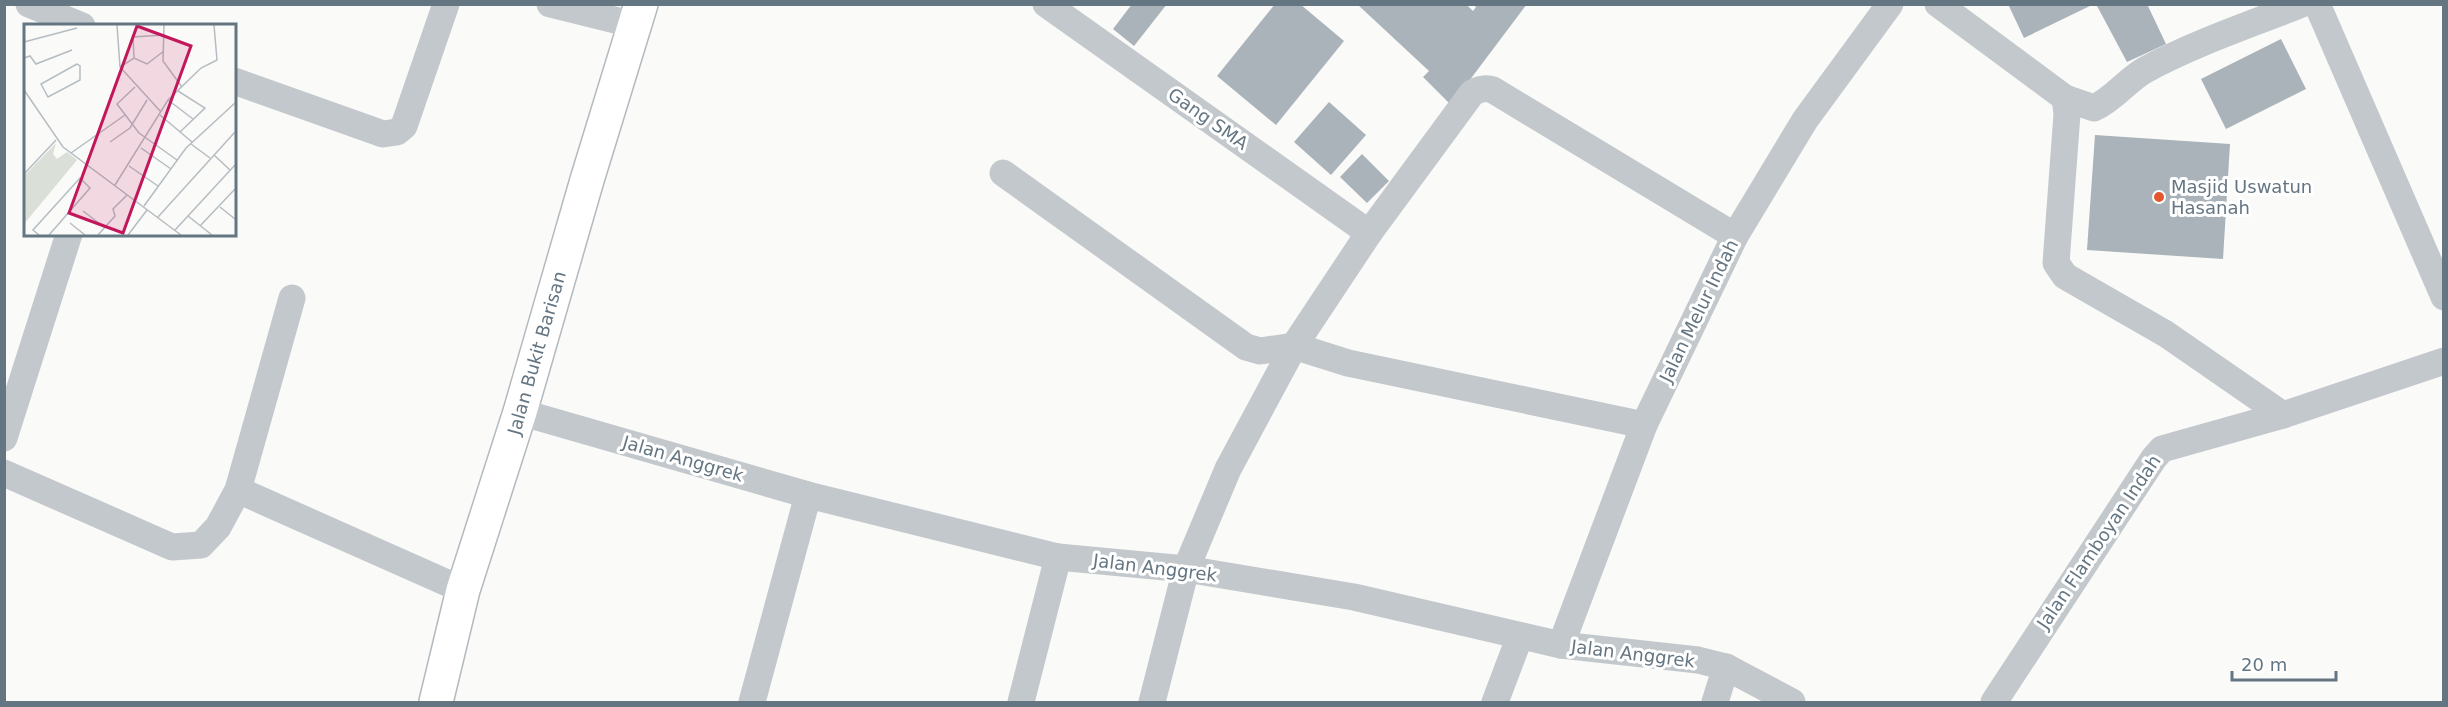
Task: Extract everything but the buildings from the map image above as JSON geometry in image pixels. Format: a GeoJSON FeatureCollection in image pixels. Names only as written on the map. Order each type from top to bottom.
{"type":"FeatureCollection","features":[{"type":"Feature","properties":{"kind":"main road","name":"Jalan Bukit Barisan"},"geometry":{"type":"LineString","coordinates":[[436,702],[463,590],[520,412],[587,180],[638,15]]}},
{"type":"Feature","properties":{"kind":"street"},"geometry":{"type":"LineString","coordinates":[[29,4],[77,24]]}},
{"type":"Feature","properties":{"kind":"street"},"geometry":{"type":"LineString","coordinates":[[236,82],[382,134],[396,132],[404,126],[446,4]]}},
{"type":"Feature","properties":{"kind":"street"},"geometry":{"type":"LineString","coordinates":[[550,4],[638,15]]}},
{"type":"Feature","properties":{"kind":"street","name":"Gang SMA"},"geometry":{"type":"LineString","coordinates":[[1046,4],[1369,234]]}},
{"type":"Feature","properties":{"kind":"street","name":"Jalan Melur Indah"},"geometry":{"type":"LineString","coordinates":[[1561,645],[1644,425],[1736,236],[1805,120],[1890,4]]}},
{"type":"Feature","properties":{"kind":"street"},"geometry":{"type":"LineString","coordinates":[[1938,4],[2065,98],[2094,108],[2107,102],[2142,72],[2188,48],[2302,4]]}},
{"type":"Feature","properties":{"kind":"street"},"geometry":{"type":"LineString","coordinates":[[2317,4],[2444,297]]}},
{"type":"Feature","properties":{"kind":"street"},"geometry":{"type":"LineString","coordinates":[[1152,702],[1186,569],[1228,469],[1294,346],[1369,234],[1472,93],[1488,88],[1736,236]]}},
{"type":"Feature","properties":{"kind":"street"},"geometry":{"type":"LineString","coordinates":[[2065,98],[2067,114],[2056,263],[2059,270],[2065,276],[2166,334],[2283,415]]}},
{"type":"Feature","properties":{"kind":"street"},"geometry":{"type":"LineString","coordinates":[[1003,173],[1246,347],[1260,351],[1294,346],[1348,363],[1644,425]]}},
{"type":"Feature","properties":{"kind":"street"},"geometry":{"type":"LineString","coordinates":[[4,438],[68,236]]}},
{"type":"Feature","properties":{"kind":"street"},"geometry":{"type":"LineString","coordinates":[[4,473],[172,547],[201,545],[218,527],[238,490],[292,298]]}},
{"type":"Feature","properties":{"kind":"street","name":"Jalan Flamboyan Indah"},"geometry":{"type":"LineString","coordinates":[[1994,702],[2134,487],[2162,449],[2283,415],[2444,361]]}},
{"type":"Feature","properties":{"kind":"street","name":"Jalan Anggrek"},"geometry":{"type":"LineString","coordinates":[[520,412],[808,495],[1058,557],[1186,569],[1354,597],[1561,645],[1698,660],[1726,667],[1792,702]]}},
{"type":"Feature","properties":{"kind":"street"},"geometry":{"type":"LineString","coordinates":[[238,490],[463,590]]}},
{"type":"Feature","properties":{"kind":"street"},"geometry":{"type":"LineString","coordinates":[[752,702],[808,495]]}},
{"type":"Feature","properties":{"kind":"street"},"geometry":{"type":"LineString","coordinates":[[1021,702],[1058,557]]}},
{"type":"Feature","properties":{"kind":"street"},"geometry":{"type":"LineString","coordinates":[[1495,702],[1520,636]]}},
{"type":"Feature","properties":{"kind":"street"},"geometry":{"type":"LineString","coordinates":[[1715,702],[1726,667]]}},
{"type":"Feature","properties":{"kind":"place","name":"Masjid Uswatun Hasanah"},"geometry":{"type":"Point","coordinates":[2159,197]}}]}
